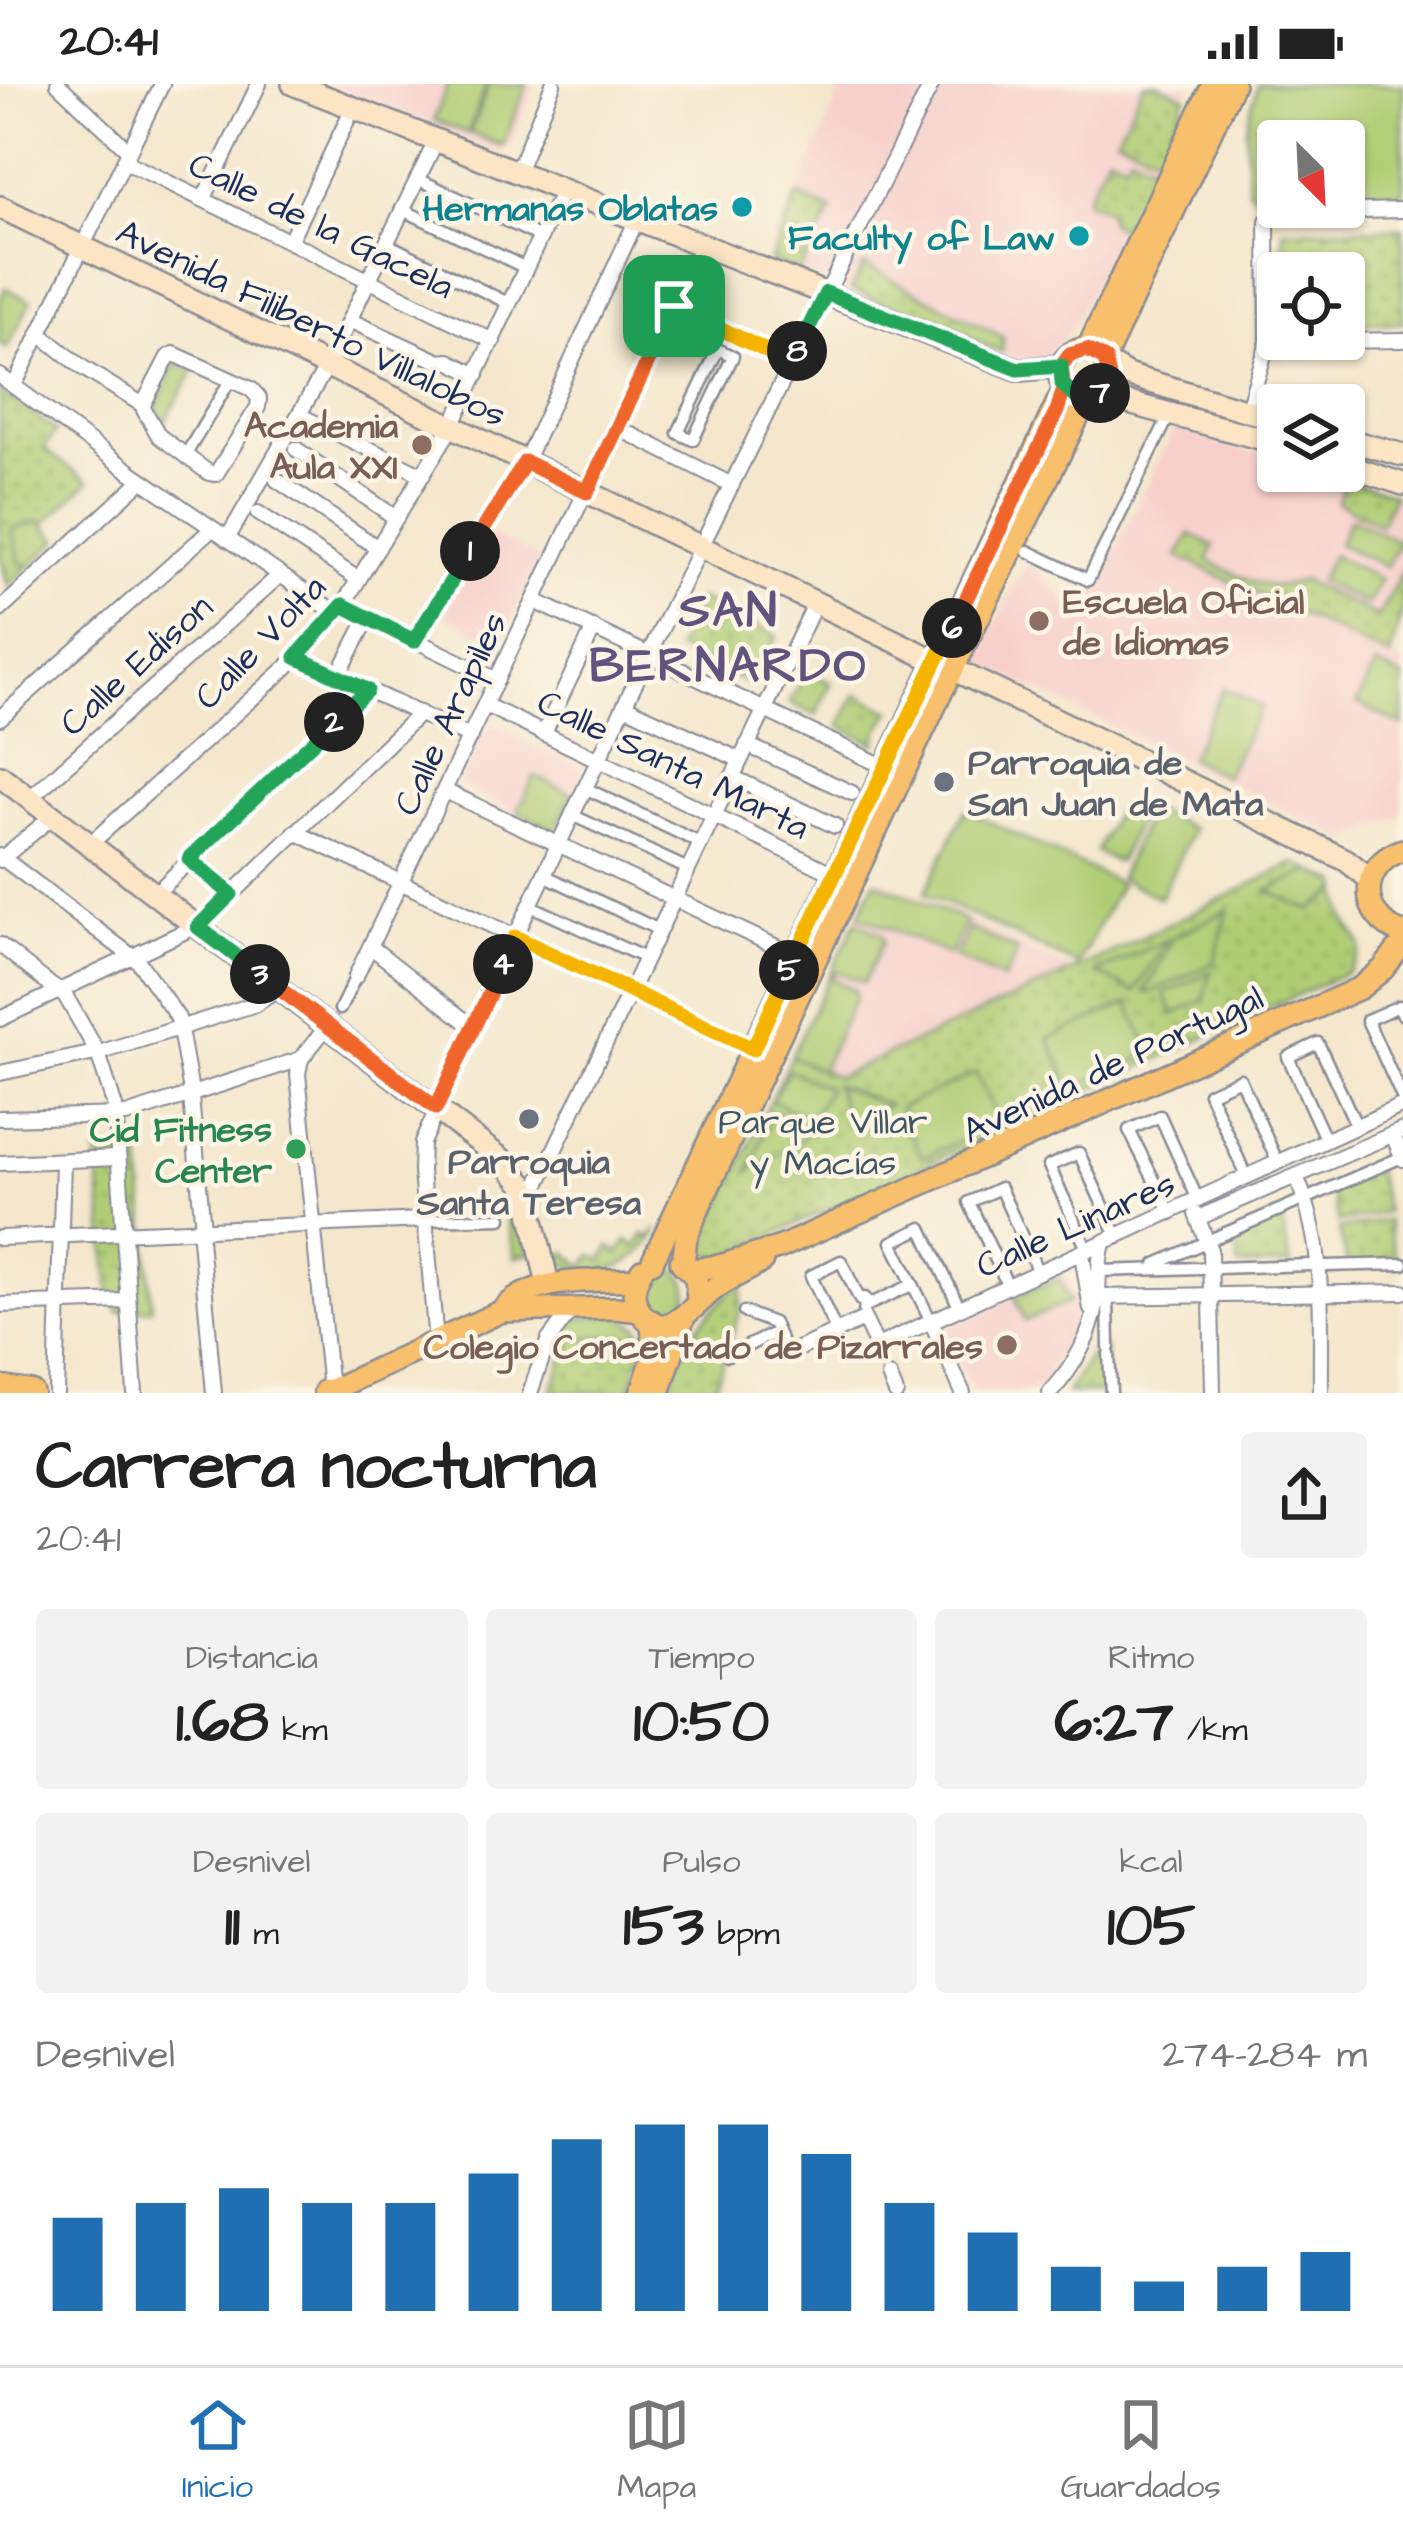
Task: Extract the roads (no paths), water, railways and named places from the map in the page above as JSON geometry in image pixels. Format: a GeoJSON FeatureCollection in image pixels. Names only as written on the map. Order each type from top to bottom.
{"type":"FeatureCollection","features":[{"type":"Feature","properties":{"kind":"highway"},"geometry":{"type":"LineString","coordinates":[[0,1388],[32,1393]]}},
{"type":"Feature","properties":{"kind":"main road"},"geometry":{"type":"LineString","coordinates":[[293,84],[1018,369],[1063,378]]}},
{"type":"Feature","properties":{"kind":"main road"},"geometry":{"type":"LineString","coordinates":[[641,1393],[654,1356],[646,1316],[634,1295],[644,1271],[885,767],[1093,397],[1109,377],[1100,357],[1213,84]]}},
{"type":"Feature","properties":{"kind":"main road"},"geometry":{"type":"LineString","coordinates":[[1100,357],[1233,84]]}},
{"type":"Feature","properties":{"kind":"main road","name":"Avenida Filiberto Villalobos"},"geometry":{"type":"LineString","coordinates":[[0,207],[1346,860],[1370,879]]}},
{"type":"Feature","properties":{"kind":"main road"},"geometry":{"type":"LineString","coordinates":[[659,1393],[699,1285],[687,1266],[686,1238],[944,667],[1069,355],[1100,357],[1127,375],[1257,415]]}},
{"type":"Feature","properties":{"kind":"main road"},"geometry":{"type":"LineString","coordinates":[[1063,378],[1073,397],[1171,411],[1257,437]]}},
{"type":"Feature","properties":{"kind":"main road"},"geometry":{"type":"LineString","coordinates":[[1365,445],[1403,455]]}},
{"type":"Feature","properties":{"kind":"main road"},"geometry":{"type":"LineString","coordinates":[[1365,472],[1403,484]]}},
{"type":"Feature","properties":{"kind":"main road"},"geometry":{"type":"LineString","coordinates":[[0,776],[280,988],[334,1017],[436,1108],[504,1160],[530,1201],[548,1284]]}},
{"type":"Feature","properties":{"kind":"main road"},"geometry":{"type":"LineString","coordinates":[[1403,850],[1380,862],[1370,879],[1370,906],[1380,922],[1403,933]]}},
{"type":"Feature","properties":{"kind":"main road","name":"Avenida de Portugal"},"geometry":{"type":"LineString","coordinates":[[1338,997],[1375,960],[1380,922]]}},
{"type":"Feature","properties":{"kind":"main road","name":"Avenida de Portugal"},"geometry":{"type":"LineString","coordinates":[[687,1266],[723,1265],[782,1247],[1360,988],[1403,943]]}},
{"type":"Feature","properties":{"kind":"main road","name":"Avenida de Portugal"},"geometry":{"type":"LineString","coordinates":[[691,1311],[782,1247]]}},
{"type":"Feature","properties":{"kind":"main road"},"geometry":{"type":"LineString","coordinates":[[543,1258],[581,1282]]}},
{"type":"Feature","properties":{"kind":"main road"},"geometry":{"type":"LineString","coordinates":[[502,1311],[548,1284],[644,1271],[668,1259],[687,1266]]}},
{"type":"Feature","properties":{"kind":"main road"},"geometry":{"type":"LineString","coordinates":[[326,1393],[502,1311],[560,1309],[646,1316],[668,1324],[691,1311]]}},
{"type":"Feature","properties":{"kind":"street","name":"Calle de la Gacela"},"geometry":{"type":"LineString","coordinates":[[58,84],[127,156],[493,340]]}},
{"type":"Feature","properties":{"kind":"street"},"geometry":{"type":"LineString","coordinates":[[14,386],[162,84]]}},
{"type":"Feature","properties":{"kind":"street"},"geometry":{"type":"LineString","coordinates":[[204,198],[259,84]]}},
{"type":"Feature","properties":{"kind":"street"},"geometry":{"type":"LineString","coordinates":[[518,172],[553,84]]}},
{"type":"Feature","properties":{"kind":"street"},"geometry":{"type":"LineString","coordinates":[[436,1342],[421,1150],[436,1108],[791,363],[932,84]]}},
{"type":"Feature","properties":{"kind":"street"},"geometry":{"type":"LineString","coordinates":[[290,240],[353,107]]}},
{"type":"Feature","properties":{"kind":"street"},"geometry":{"type":"LineString","coordinates":[[227,539],[327,365],[436,141]]}},
{"type":"Feature","properties":{"kind":"street"},"geometry":{"type":"LineString","coordinates":[[416,178],[540,237]]}},
{"type":"Feature","properties":{"kind":"street","name":"Calle Volta"},"geometry":{"type":"LineString","coordinates":[[90,844],[296,657],[340,609],[452,426],[562,191]]}},
{"type":"Feature","properties":{"kind":"street"},"geometry":{"type":"LineString","coordinates":[[401,209],[526,268]]}},
{"type":"Feature","properties":{"kind":"street"},"geometry":{"type":"LineString","coordinates":[[1266,252],[1265,226],[1278,213],[1403,211]]}},
{"type":"Feature","properties":{"kind":"street"},"geometry":{"type":"LineString","coordinates":[[414,641],[525,462],[637,219]]}},
{"type":"Feature","properties":{"kind":"street"},"geometry":{"type":"LineString","coordinates":[[385,243],[510,304]]}},
{"type":"Feature","properties":{"kind":"street","name":"Calle Arapiles"},"geometry":{"type":"LineString","coordinates":[[334,1017],[702,246]]}},
{"type":"Feature","properties":{"kind":"street"},"geometry":{"type":"LineString","coordinates":[[674,306],[791,363]]}},
{"type":"Feature","properties":{"kind":"street"},"geometry":{"type":"LineString","coordinates":[[349,320],[477,375]]}},
{"type":"Feature","properties":{"kind":"street"},"geometry":{"type":"LineString","coordinates":[[40,334],[143,405],[158,436],[209,473],[220,472],[260,401],[251,388],[180,354],[168,357],[143,405]]}},
{"type":"Feature","properties":{"kind":"street"},"geometry":{"type":"LineString","coordinates":[[1365,341],[1403,340]]}},
{"type":"Feature","properties":{"kind":"street"},"geometry":{"type":"LineString","coordinates":[[718,349],[733,356],[693,440],[686,437],[678,434],[718,349]]}},
{"type":"Feature","properties":{"kind":"street"},"geometry":{"type":"LineString","coordinates":[[1247,412],[1263,360]]}},
{"type":"Feature","properties":{"kind":"street"},"geometry":{"type":"LineString","coordinates":[[0,376],[280,575],[340,609],[369,616],[497,680]]}},
{"type":"Feature","properties":{"kind":"street"},"geometry":{"type":"LineString","coordinates":[[185,456],[232,379]]}},
{"type":"Feature","properties":{"kind":"street"},"geometry":{"type":"LineString","coordinates":[[1028,551],[1088,580],[1171,411]]}},
{"type":"Feature","properties":{"kind":"street"},"geometry":{"type":"LineString","coordinates":[[298,415],[423,476]]}},
{"type":"Feature","properties":{"kind":"street"},"geometry":{"type":"LineString","coordinates":[[616,427],[732,485]]}},
{"type":"Feature","properties":{"kind":"street"},"geometry":{"type":"LineString","coordinates":[[296,449],[396,518]]}},
{"type":"Feature","properties":{"kind":"street"},"geometry":{"type":"LineString","coordinates":[[0,610],[142,480]]}},
{"type":"Feature","properties":{"kind":"street"},"geometry":{"type":"LineString","coordinates":[[277,480],[378,548]]}},
{"type":"Feature","properties":{"kind":"street"},"geometry":{"type":"LineString","coordinates":[[258,513],[358,579]]}},
{"type":"Feature","properties":{"kind":"street"},"geometry":{"type":"LineString","coordinates":[[0,718],[212,529]]}},
{"type":"Feature","properties":{"kind":"street","name":"Calle Edison"},"geometry":{"type":"LineString","coordinates":[[30,798],[280,575]]}},
{"type":"Feature","properties":{"kind":"street"},"geometry":{"type":"LineString","coordinates":[[535,601],[885,767]]}},
{"type":"Feature","properties":{"kind":"street"},"geometry":{"type":"LineString","coordinates":[[530,1201],[815,604]]}},
{"type":"Feature","properties":{"kind":"street"},"geometry":{"type":"LineString","coordinates":[[338,676],[369,616]]}},
{"type":"Feature","properties":{"kind":"street"},"geometry":{"type":"LineString","coordinates":[[544,734],[594,628]]}},
{"type":"Feature","properties":{"kind":"street"},"geometry":{"type":"LineString","coordinates":[[296,657],[470,737]]}},
{"type":"Feature","properties":{"kind":"street"},"geometry":{"type":"LineString","coordinates":[[155,894],[367,690]]}},
{"type":"Feature","properties":{"kind":"street","name":"Calle Santa Marta"},"geometry":{"type":"LineString","coordinates":[[485,705],[836,874]]}},
{"type":"Feature","properties":{"kind":"street"},"geometry":{"type":"LineString","coordinates":[[627,706],[852,793]]}},
{"type":"Feature","properties":{"kind":"street"},"geometry":{"type":"LineString","coordinates":[[0,1019],[197,926],[420,713]]}},
{"type":"Feature","properties":{"kind":"street"},"geometry":{"type":"LineString","coordinates":[[732,777],[836,826]]}},
{"type":"Feature","properties":{"kind":"street"},"geometry":{"type":"LineString","coordinates":[[587,789],[700,843]]}},
{"type":"Feature","properties":{"kind":"street"},"geometry":{"type":"LineString","coordinates":[[445,790],[796,956]]}},
{"type":"Feature","properties":{"kind":"street"},"geometry":{"type":"LineString","coordinates":[[53,816],[1,858],[133,957],[182,1027],[214,1393]]}},
{"type":"Feature","properties":{"kind":"street"},"geometry":{"type":"LineString","coordinates":[[574,816],[688,869]]}},
{"type":"Feature","properties":{"kind":"street"},"geometry":{"type":"LineString","coordinates":[[295,832],[753,1049]]}},
{"type":"Feature","properties":{"kind":"street"},"geometry":{"type":"LineString","coordinates":[[189,859],[231,894]]}},
{"type":"Feature","properties":{"kind":"street"},"geometry":{"type":"LineString","coordinates":[[546,876],[658,930]]}},
{"type":"Feature","properties":{"kind":"street"},"geometry":{"type":"LineString","coordinates":[[532,906],[645,958]]}},
{"type":"Feature","properties":{"kind":"street"},"geometry":{"type":"LineString","coordinates":[[0,945],[7,958],[62,990],[98,1053],[115,1115],[135,1393]]}},
{"type":"Feature","properties":{"kind":"street"},"geometry":{"type":"LineString","coordinates":[[371,947],[473,1028]]}},
{"type":"Feature","properties":{"kind":"street"},"geometry":{"type":"LineString","coordinates":[[0,1073],[98,1053],[256,1004],[280,988]]}},
{"type":"Feature","properties":{"kind":"street"},"geometry":{"type":"LineString","coordinates":[[1403,1016],[1399,1006],[1367,1020],[1403,1102]]}},
{"type":"Feature","properties":{"kind":"street"},"geometry":{"type":"LineString","coordinates":[[326,1393],[329,1379],[298,1074],[301,1059],[334,1017]]}},
{"type":"Feature","properties":{"kind":"street"},"geometry":{"type":"LineString","coordinates":[[1327,1141],[1288,1057],[1318,1043],[1357,1127]]}},
{"type":"Feature","properties":{"kind":"street"},"geometry":{"type":"LineString","coordinates":[[0,1118],[115,1115],[301,1059]]}},
{"type":"Feature","properties":{"kind":"street"},"geometry":{"type":"LineString","coordinates":[[1247,1178],[1209,1094],[1222,1087],[1240,1079],[1278,1163]]}},
{"type":"Feature","properties":{"kind":"street","name":"Calle Linares"},"geometry":{"type":"LineString","coordinates":[[1196,1207],[1403,1102]]}},
{"type":"Feature","properties":{"kind":"street"},"geometry":{"type":"LineString","coordinates":[[1171,1214],[1129,1130],[1160,1116],[1210,1250],[1213,1393]]}},
{"type":"Feature","properties":{"kind":"street"},"geometry":{"type":"LineString","coordinates":[[1214,1238],[1399,1160],[1398,1133]]}},
{"type":"Feature","properties":{"kind":"street","name":"Calle Linares"},"geometry":{"type":"LineString","coordinates":[[864,1318],[877,1346],[1171,1214],[1296,1177],[1398,1133]]}},
{"type":"Feature","properties":{"kind":"street"},"geometry":{"type":"LineString","coordinates":[[1091,1326],[1085,1253],[1049,1166],[1079,1153],[1110,1241],[1099,1271],[1111,1393]]}},
{"type":"Feature","properties":{"kind":"street"},"geometry":{"type":"LineString","coordinates":[[0,1163],[116,1158]]}},
{"type":"Feature","properties":{"kind":"street"},"geometry":{"type":"LineString","coordinates":[[56,1393],[62,1161]]}},
{"type":"Feature","properties":{"kind":"street"},"geometry":{"type":"LineString","coordinates":[[1296,1177],[1310,1210],[1318,1256],[1321,1393]]}},
{"type":"Feature","properties":{"kind":"street"},"geometry":{"type":"LineString","coordinates":[[1008,1286],[968,1202],[1000,1188],[1038,1272]]}},
{"type":"Feature","properties":{"kind":"street"},"geometry":{"type":"LineString","coordinates":[[0,1238],[501,1218]]}},
{"type":"Feature","properties":{"kind":"street"},"geometry":{"type":"LineString","coordinates":[[959,1309],[922,1228],[892,1242],[964,1393]]}},
{"type":"Feature","properties":{"kind":"street"},"geometry":{"type":"LineString","coordinates":[[1156,1264],[1199,1245]]}},
{"type":"Feature","properties":{"kind":"street"},"geometry":{"type":"LineString","coordinates":[[836,1331],[811,1276],[841,1261],[860,1300],[865,1298]]}},
{"type":"Feature","properties":{"kind":"street"},"geometry":{"type":"LineString","coordinates":[[1325,1266],[1403,1264]]}},
{"type":"Feature","properties":{"kind":"street"},"geometry":{"type":"LineString","coordinates":[[1216,1268],[1310,1265]]}},
{"type":"Feature","properties":{"kind":"street"},"geometry":{"type":"LineString","coordinates":[[1099,1271],[1201,1268]]}},
{"type":"Feature","properties":{"kind":"street"},"geometry":{"type":"LineString","coordinates":[[530,1393],[560,1309],[548,1284]]}},
{"type":"Feature","properties":{"kind":"street"},"geometry":{"type":"LineString","coordinates":[[865,1298],[868,1305],[912,1285]]}},
{"type":"Feature","properties":{"kind":"street"},"geometry":{"type":"LineString","coordinates":[[1103,1297],[1403,1292]]}},
{"type":"Feature","properties":{"kind":"street"},"geometry":{"type":"LineString","coordinates":[[1051,1393],[1078,1358],[1103,1297]]}},
{"type":"Feature","properties":{"kind":"street"},"geometry":{"type":"LineString","coordinates":[[744,1312],[772,1323],[787,1354],[864,1318],[865,1298]]}},
{"type":"Feature","properties":{"kind":"street"},"geometry":{"type":"LineString","coordinates":[[0,1305],[128,1301]]}},
{"type":"Feature","properties":{"kind":"street"},"geometry":{"type":"LineString","coordinates":[[548,1340],[560,1309]]}},
{"type":"Feature","properties":{"kind":"street"},"geometry":{"type":"LineString","coordinates":[[728,1354],[777,1332]]}},
{"type":"Feature","properties":{"kind":"street"},"geometry":{"type":"LineString","coordinates":[[889,1376],[896,1393]]}},
{"type":"Feature","properties":{"kind":"place","name":"Hermanas Oblatas"},"geometry":{"type":"Point","coordinates":[742,207]}},
{"type":"Feature","properties":{"kind":"place","name":"Faculty of Law"},"geometry":{"type":"Point","coordinates":[1079,236]}},
{"type":"Feature","properties":{"kind":"place","name":"Academia Aula XXI"},"geometry":{"type":"Point","coordinates":[422,445]}},
{"type":"Feature","properties":{"kind":"place","name":"Escuela Oficial de Idiomas"},"geometry":{"type":"Point","coordinates":[1039,621]}},
{"type":"Feature","properties":{"kind":"place","name":"Parroquia de San Juan de Mata"},"geometry":{"type":"Point","coordinates":[944,782]}},
{"type":"Feature","properties":{"kind":"place","name":"Parroquia Santa Teresa"},"geometry":{"type":"Point","coordinates":[529,1119]}},
{"type":"Feature","properties":{"kind":"place","name":"Cid Fitness Center"},"geometry":{"type":"Point","coordinates":[296,1149]}},
{"type":"Feature","properties":{"kind":"place","name":"Colegio Concertado de Pizarrales"},"geometry":{"type":"Point","coordinates":[1007,1345]}},
{"type":"Feature","properties":{"kind":"district","name":"SAN BERNARDO"},"geometry":{"type":"Point","coordinates":[729,636]}},
{"type":"Feature","properties":{"kind":"park label","name":"Parque Villar y Macías"},"geometry":{"type":"Point","coordinates":[823,1140]}}]}
